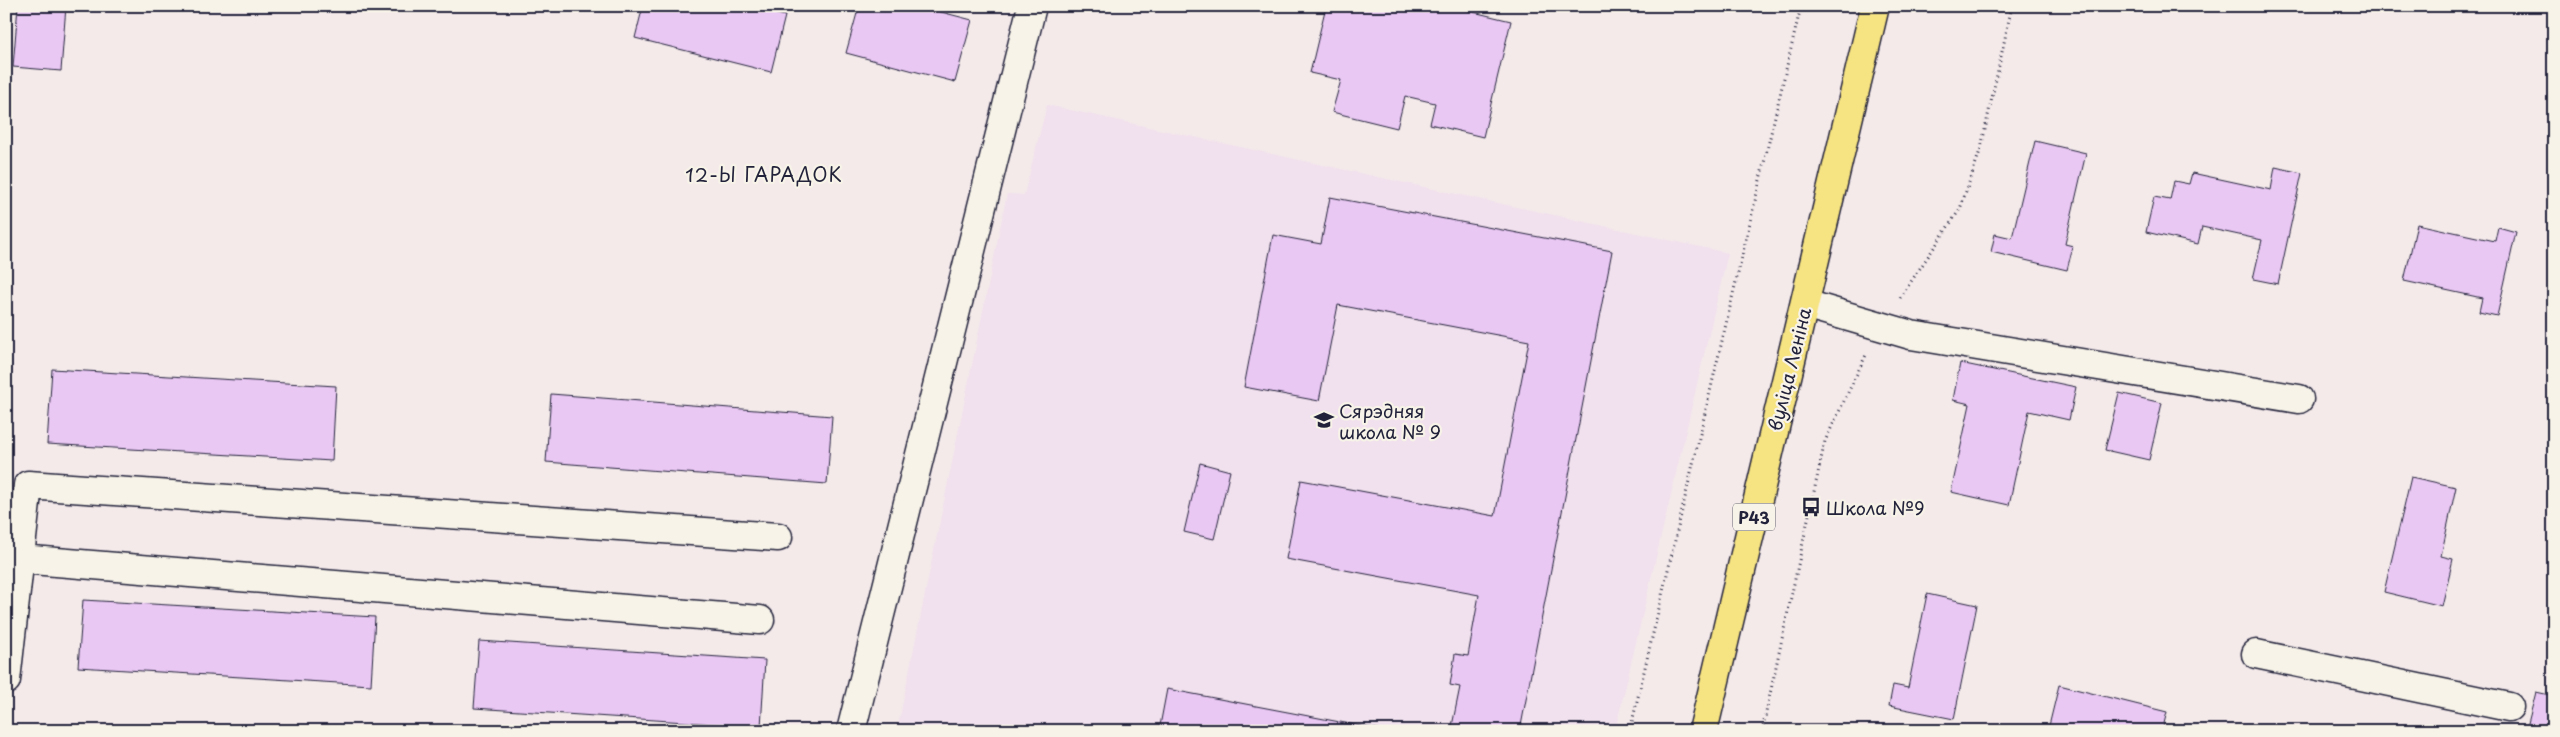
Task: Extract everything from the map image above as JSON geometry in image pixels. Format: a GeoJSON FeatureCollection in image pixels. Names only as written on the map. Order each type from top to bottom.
{"type":"FeatureCollection","features":[{"type":"Feature","properties":{"kind":"main road","name":"вуліца Леніна"},"geometry":{"type":"LineString","coordinates":[[1703,731],[1875,6]]}},
{"type":"Feature","properties":{"kind":"street"},"geometry":{"type":"LineString","coordinates":[[851,731],[1032,6]]}},
{"type":"Feature","properties":{"kind":"street"},"geometry":{"type":"LineString","coordinates":[[1805,304],[1911,336],[2299,399]]}},
{"type":"Feature","properties":{"kind":"street"},"geometry":{"type":"LineString","coordinates":[[6,680],[28,485],[778,537]]}},
{"type":"Feature","properties":{"kind":"street"},"geometry":{"type":"LineString","coordinates":[[20,559],[760,620]]}},
{"type":"Feature","properties":{"kind":"street"},"geometry":{"type":"LineString","coordinates":[[2256,654],[2510,707]]}},
{"type":"Feature","properties":{"kind":"path"},"geometry":{"type":"LineString","coordinates":[[1630,731],[1801,6]]}},
{"type":"Feature","properties":{"kind":"path"},"geometry":{"type":"LineString","coordinates":[[1762,731],[1825,441],[1880,326],[1960,210],[1981,148],[2012,6]]}},
{"type":"Feature","properties":{"kind":"shaded area","name":"Сярэдняя школа № 9"},"geometry":{"type":"Polygon","coordinates":[[[1047,105],[1728,253],[1615,731],[897,731],[1007,194],[1024,195],[1047,105]]]}},
{"type":"Feature","properties":{"kind":"building"},"geometry":{"type":"Polygon","coordinates":[[[18,6],[66,6],[61,71],[13,67],[18,6]]]}},
{"type":"Feature","properties":{"kind":"building"},"geometry":{"type":"Polygon","coordinates":[[[643,6],[745,6],[785,16],[771,72],[635,38],[643,6]]]}},
{"type":"Feature","properties":{"kind":"building"},"geometry":{"type":"Polygon","coordinates":[[[859,6],[918,6],[972,20],[955,82],[846,53],[859,6]]]}},
{"type":"Feature","properties":{"kind":"building"},"geometry":{"type":"Polygon","coordinates":[[[1326,6],[1448,6],[1511,21],[1483,137],[1430,124],[1435,103],[1405,96],[1397,128],[1332,112],[1341,80],[1310,73],[1326,6]]]}},
{"type":"Feature","properties":{"kind":"building"},"geometry":{"type":"Polygon","coordinates":[[[2035,141],[2086,153],[2065,244],[2073,246],[2067,270],[1991,252],[1995,234],[2012,238],[2035,141]]]}},
{"type":"Feature","properties":{"kind":"building"},"geometry":{"type":"Polygon","coordinates":[[[2275,167],[2302,173],[2278,284],[2253,279],[2262,240],[2202,227],[2198,244],[2146,232],[2154,197],[2170,200],[2174,181],[2189,184],[2192,173],[2271,190],[2275,167]]]}},
{"type":"Feature","properties":{"kind":"building"},"geometry":{"type":"Polygon","coordinates":[[[1330,197],[1612,251],[1520,731],[1451,731],[1460,687],[1450,685],[1455,654],[1468,656],[1479,595],[1286,559],[1301,480],[1495,516],[1529,341],[1338,305],[1319,401],[1244,387],[1273,235],[1321,244],[1330,197]]]}},
{"type":"Feature","properties":{"kind":"building"},"geometry":{"type":"Polygon","coordinates":[[[2417,224],[2495,241],[2498,227],[2516,232],[2497,316],[2479,312],[2482,298],[2404,281],[2417,224]]]}},
{"type":"Feature","properties":{"kind":"building"},"geometry":{"type":"Polygon","coordinates":[[[1960,363],[2076,387],[2069,420],[2029,411],[2009,505],[1951,492],[1970,404],[1953,400],[1960,363]]]}},
{"type":"Feature","properties":{"kind":"building"},"geometry":{"type":"Polygon","coordinates":[[[52,369],[336,386],[332,461],[47,444],[52,369]]]}},
{"type":"Feature","properties":{"kind":"building"},"geometry":{"type":"Polygon","coordinates":[[[2119,393],[2162,403],[2149,460],[2105,450],[2119,393]]]}},
{"type":"Feature","properties":{"kind":"building"},"geometry":{"type":"Polygon","coordinates":[[[551,394],[832,416],[827,484],[546,462],[551,394]]]}},
{"type":"Feature","properties":{"kind":"building"},"geometry":{"type":"Polygon","coordinates":[[[1200,463],[1230,471],[1214,539],[1184,532],[1200,463]]]}},
{"type":"Feature","properties":{"kind":"building"},"geometry":{"type":"Polygon","coordinates":[[[2411,477],[2456,487],[2441,556],[2453,559],[2442,606],[2384,592],[2411,477]]]}},
{"type":"Feature","properties":{"kind":"building"},"geometry":{"type":"Polygon","coordinates":[[[1927,594],[1977,605],[1954,719],[1889,706],[1893,685],[1908,688],[1927,594]]]}},
{"type":"Feature","properties":{"kind":"building"},"geometry":{"type":"Polygon","coordinates":[[[83,600],[375,617],[371,685],[78,667],[83,600]]]}},
{"type":"Feature","properties":{"kind":"building"},"geometry":{"type":"Polygon","coordinates":[[[479,641],[765,660],[761,727],[474,708],[479,641]]]}},
{"type":"Feature","properties":{"kind":"building"},"geometry":{"type":"Polygon","coordinates":[[[2059,685],[2167,712],[2162,731],[2029,731],[2031,726],[2048,730],[2059,685]]]}},
{"type":"Feature","properties":{"kind":"building"},"geometry":{"type":"Polygon","coordinates":[[[1167,689],[1387,731],[1159,731],[1167,689]]]}},
{"type":"Feature","properties":{"kind":"building"},"geometry":{"type":"Polygon","coordinates":[[[2536,692],[2554,696],[2554,731],[2526,731],[2536,692]]]}},
{"type":"Feature","properties":{"kind":"place","name":"Сярэдняя школа № 9"},"geometry":{"type":"Point","coordinates":[1324,420]}},
{"type":"Feature","properties":{"kind":"place","name":"Школа №9"},"geometry":{"type":"Point","coordinates":[1811,507]}},
{"type":"Feature","properties":{"kind":"district","name":"12-Ы ГАРАДОК"},"geometry":{"type":"Point","coordinates":[764,174]}}]}
